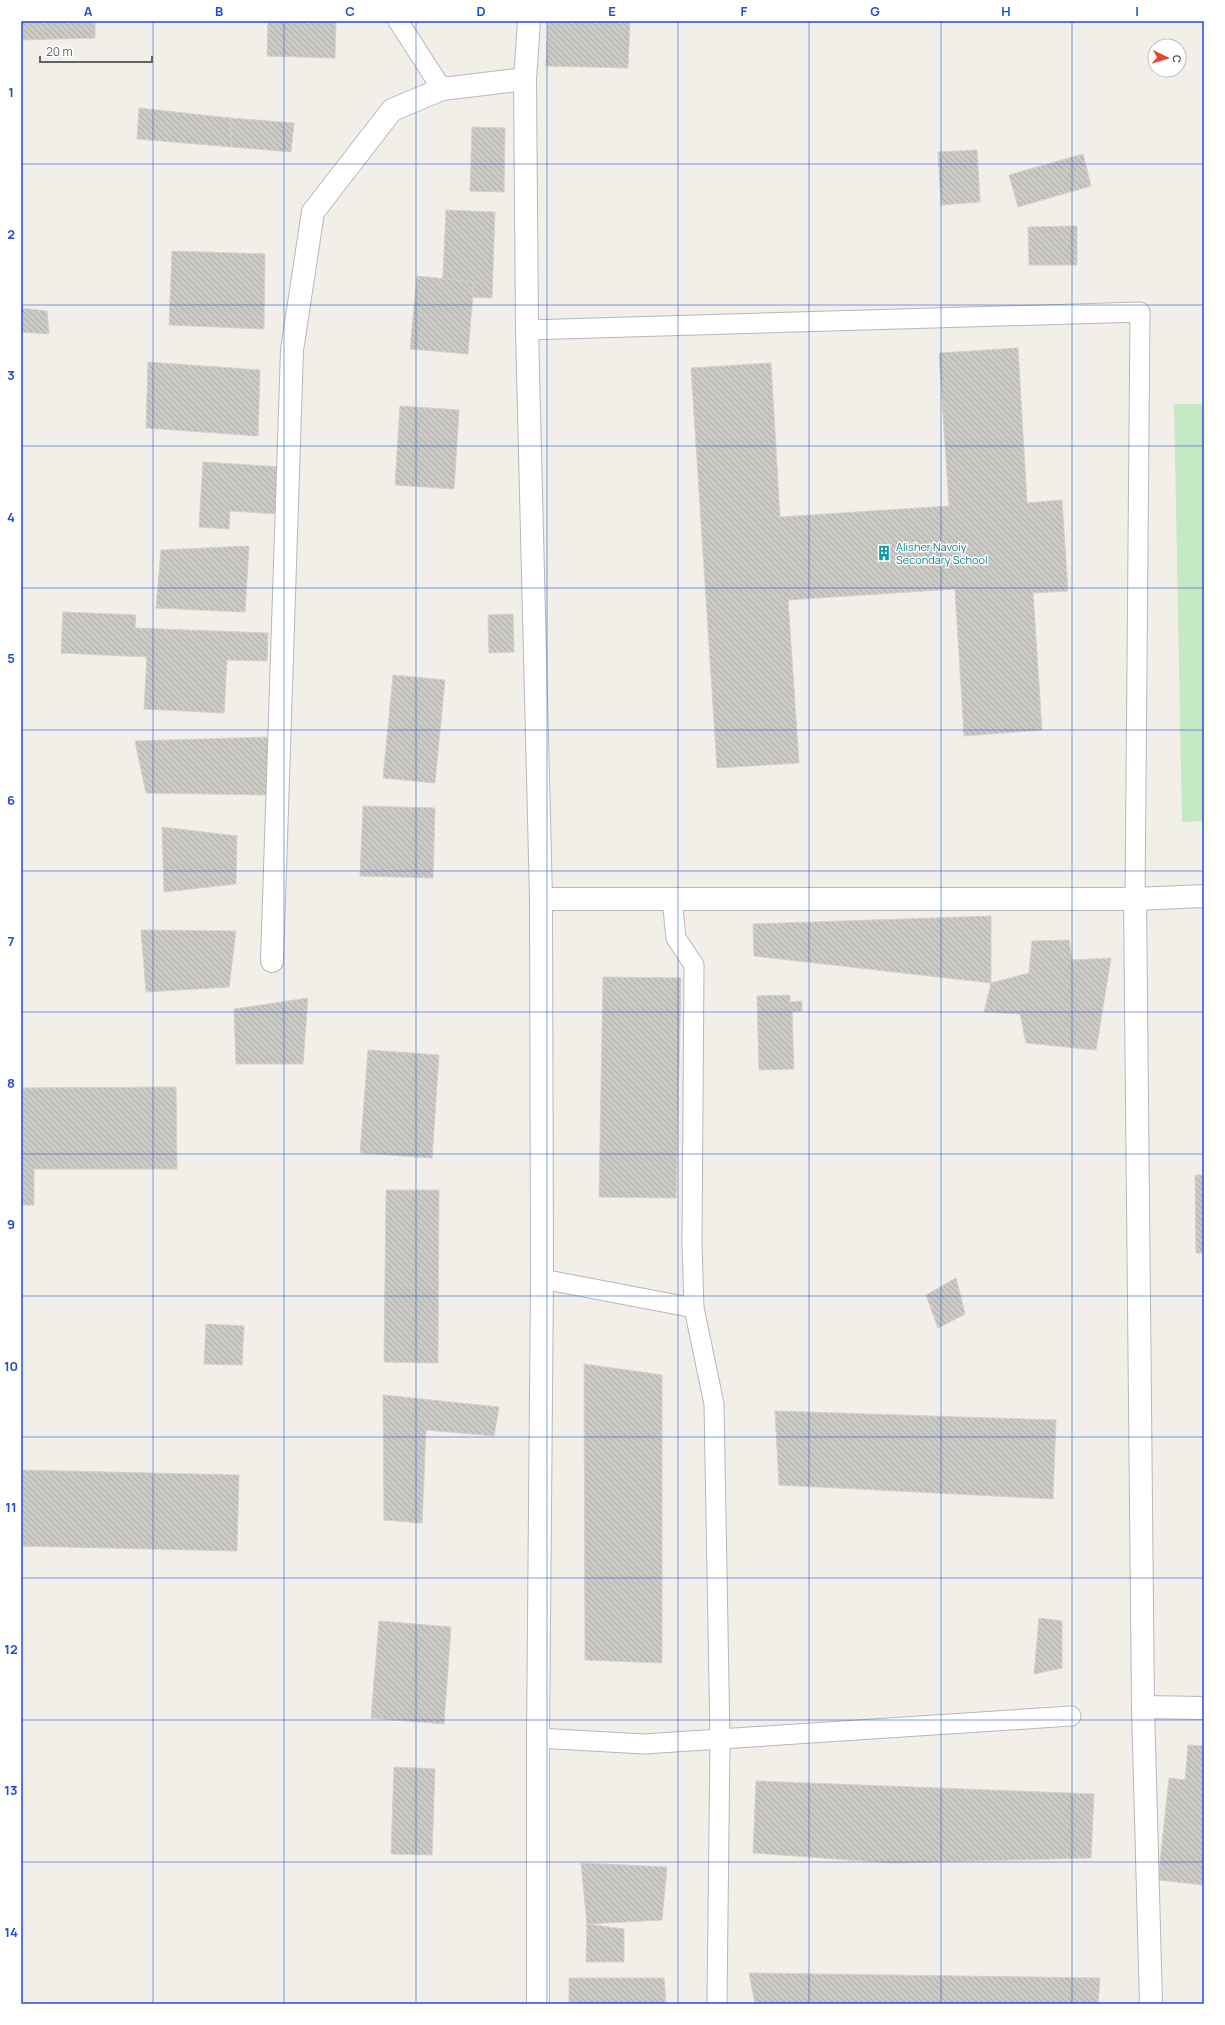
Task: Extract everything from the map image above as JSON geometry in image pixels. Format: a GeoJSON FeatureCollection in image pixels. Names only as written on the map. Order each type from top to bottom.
{"type":"FeatureCollection","features":[{"type":"Feature","properties":{"kind":"street"},"geometry":{"type":"LineString","coordinates":[[529,21],[525,79],[527,330],[541,899],[542,1279],[538,1738],[538,2004]]}},
{"type":"Feature","properties":{"kind":"street"},"geometry":{"type":"LineString","coordinates":[[272,961],[292,350],[313,212],[392,110],[442,89],[525,79]]}},
{"type":"Feature","properties":{"kind":"street"},"geometry":{"type":"LineString","coordinates":[[541,899],[1135,899],[1204,896]]}},
{"type":"Feature","properties":{"kind":"street"},"geometry":{"type":"LineString","coordinates":[[1135,899],[1143,1707],[1151,2004]]}},
{"type":"Feature","properties":{"kind":"street"},"geometry":{"type":"LineString","coordinates":[[1143,1707],[1204,1708]]}},
{"type":"Feature","properties":{"kind":"lane"},"geometry":{"type":"LineString","coordinates":[[398,21],[442,89]]}},
{"type":"Feature","properties":{"kind":"lane"},"geometry":{"type":"LineString","coordinates":[[527,330],[1140,312],[1135,899]]}},
{"type":"Feature","properties":{"kind":"lane"},"geometry":{"type":"LineString","coordinates":[[672,899],[676,938],[694,965],[692,1244],[694,1308],[714,1404],[720,1740],[717,2004]]}},
{"type":"Feature","properties":{"kind":"lane"},"geometry":{"type":"LineString","coordinates":[[542,1279],[694,1308]]}},
{"type":"Feature","properties":{"kind":"lane"},"geometry":{"type":"LineString","coordinates":[[538,1738],[644,1744],[1071,1716]]}},
{"type":"Feature","properties":{"kind":"green space"},"geometry":{"type":"Polygon","coordinates":[[[1174,404],[1204,404],[1204,821],[1182,822],[1174,404]]]}},
{"type":"Feature","properties":{"kind":"building"},"geometry":{"type":"Polygon","coordinates":[[[21,21],[95,21],[95,38],[21,40],[21,21]]]}},
{"type":"Feature","properties":{"kind":"building"},"geometry":{"type":"Polygon","coordinates":[[[268,21],[336,21],[335,58],[267,56],[268,21]]]}},
{"type":"Feature","properties":{"kind":"building"},"geometry":{"type":"Polygon","coordinates":[[[548,21],[630,21],[628,68],[546,66],[548,21]]]}},
{"type":"Feature","properties":{"kind":"building"},"geometry":{"type":"Polygon","coordinates":[[[139,108],[230,118],[232,147],[137,139],[139,108]]]}},
{"type":"Feature","properties":{"kind":"building"},"geometry":{"type":"Polygon","coordinates":[[[230,118],[294,123],[291,152],[232,147],[230,118]]]}},
{"type":"Feature","properties":{"kind":"building"},"geometry":{"type":"Polygon","coordinates":[[[472,127],[505,128],[504,192],[470,191],[472,127]]]}},
{"type":"Feature","properties":{"kind":"building"},"geometry":{"type":"Polygon","coordinates":[[[977,150],[980,202],[941,205],[938,152],[977,150]]]}},
{"type":"Feature","properties":{"kind":"building"},"geometry":{"type":"Polygon","coordinates":[[[1083,154],[1091,186],[1018,207],[1009,175],[1083,154]]]}},
{"type":"Feature","properties":{"kind":"building"},"geometry":{"type":"Polygon","coordinates":[[[446,210],[495,212],[492,298],[442,296],[446,210]]]}},
{"type":"Feature","properties":{"kind":"building"},"geometry":{"type":"Polygon","coordinates":[[[1077,226],[1077,265],[1029,265],[1028,227],[1077,226]]]}},
{"type":"Feature","properties":{"kind":"building"},"geometry":{"type":"Polygon","coordinates":[[[172,251],[265,254],[264,329],[169,325],[172,251]]]}},
{"type":"Feature","properties":{"kind":"building"},"geometry":{"type":"Polygon","coordinates":[[[417,276],[474,282],[468,354],[410,349],[417,276]]]}},
{"type":"Feature","properties":{"kind":"building"},"geometry":{"type":"Polygon","coordinates":[[[21,308],[47,311],[49,334],[21,332],[21,308]]]}},
{"type":"Feature","properties":{"kind":"building","name":"Alisher Navoiy Secondary School"},"geometry":{"type":"Polygon","coordinates":[[[1018,348],[1027,503],[1062,500],[1068,591],[1033,593],[1042,730],[964,736],[955,589],[788,600],[799,763],[717,768],[691,368],[771,363],[780,517],[949,506],[939,353],[1018,348]]]}},
{"type":"Feature","properties":{"kind":"building"},"geometry":{"type":"Polygon","coordinates":[[[148,362],[260,370],[258,436],[146,428],[148,362]]]}},
{"type":"Feature","properties":{"kind":"building"},"geometry":{"type":"Polygon","coordinates":[[[400,406],[459,410],[454,489],[395,485],[400,406]]]}},
{"type":"Feature","properties":{"kind":"building"},"geometry":{"type":"Polygon","coordinates":[[[203,462],[282,467],[279,514],[230,511],[229,529],[199,527],[203,462]]]}},
{"type":"Feature","properties":{"kind":"building"},"geometry":{"type":"Polygon","coordinates":[[[249,546],[245,612],[156,608],[161,550],[249,546]]]}},
{"type":"Feature","properties":{"kind":"building"},"geometry":{"type":"Polygon","coordinates":[[[63,612],[136,615],[135,628],[268,633],[267,661],[227,660],[224,713],[144,709],[147,657],[61,653],[63,612]]]}},
{"type":"Feature","properties":{"kind":"building"},"geometry":{"type":"Polygon","coordinates":[[[513,614],[514,652],[489,653],[488,615],[513,614]]]}},
{"type":"Feature","properties":{"kind":"building"},"geometry":{"type":"Polygon","coordinates":[[[393,675],[445,680],[435,783],[383,778],[393,675]]]}},
{"type":"Feature","properties":{"kind":"building"},"geometry":{"type":"Polygon","coordinates":[[[269,737],[267,795],[146,793],[135,741],[269,737]]]}},
{"type":"Feature","properties":{"kind":"building"},"geometry":{"type":"Polygon","coordinates":[[[363,806],[435,808],[433,878],[360,876],[363,806]]]}},
{"type":"Feature","properties":{"kind":"building"},"geometry":{"type":"Polygon","coordinates":[[[162,827],[237,836],[236,884],[164,892],[162,827]]]}},
{"type":"Feature","properties":{"kind":"building"},"geometry":{"type":"Polygon","coordinates":[[[991,916],[991,983],[754,956],[753,924],[991,916]]]}},
{"type":"Feature","properties":{"kind":"building"},"geometry":{"type":"Polygon","coordinates":[[[141,930],[236,931],[229,987],[146,992],[141,930]]]}},
{"type":"Feature","properties":{"kind":"building"},"geometry":{"type":"Polygon","coordinates":[[[1069,940],[1072,960],[1111,958],[1096,1050],[1026,1043],[1020,1014],[984,1012],[991,983],[1029,973],[1032,941],[1069,940]]]}},
{"type":"Feature","properties":{"kind":"building"},"geometry":{"type":"Polygon","coordinates":[[[603,977],[681,978],[676,1198],[599,1197],[603,977]]]}},
{"type":"Feature","properties":{"kind":"building"},"geometry":{"type":"Polygon","coordinates":[[[790,995],[790,1002],[802,1001],[802,1011],[792,1012],[794,1069],[759,1070],[757,996],[790,995]]]}},
{"type":"Feature","properties":{"kind":"building"},"geometry":{"type":"Polygon","coordinates":[[[308,998],[303,1064],[236,1064],[234,1009],[308,998]]]}},
{"type":"Feature","properties":{"kind":"building"},"geometry":{"type":"Polygon","coordinates":[[[368,1050],[439,1055],[432,1158],[360,1153],[368,1050]]]}},
{"type":"Feature","properties":{"kind":"building"},"geometry":{"type":"Polygon","coordinates":[[[176,1087],[177,1169],[34,1169],[34,1205],[21,1205],[21,1088],[176,1087]]]}},
{"type":"Feature","properties":{"kind":"building"},"geometry":{"type":"Polygon","coordinates":[[[1195,1175],[1204,1175],[1204,1253],[1196,1253],[1195,1175]]]}},
{"type":"Feature","properties":{"kind":"building"},"geometry":{"type":"Polygon","coordinates":[[[386,1190],[439,1190],[438,1363],[384,1362],[386,1190]]]}},
{"type":"Feature","properties":{"kind":"building"},"geometry":{"type":"Polygon","coordinates":[[[956,1278],[965,1314],[938,1328],[926,1295],[956,1278]]]}},
{"type":"Feature","properties":{"kind":"building"},"geometry":{"type":"Polygon","coordinates":[[[206,1324],[244,1326],[242,1365],[204,1364],[206,1324]]]}},
{"type":"Feature","properties":{"kind":"building"},"geometry":{"type":"Polygon","coordinates":[[[584,1364],[662,1375],[662,1663],[585,1660],[584,1364]]]}},
{"type":"Feature","properties":{"kind":"building"},"geometry":{"type":"Polygon","coordinates":[[[383,1395],[499,1407],[494,1436],[426,1430],[422,1523],[384,1520],[383,1395]]]}},
{"type":"Feature","properties":{"kind":"building"},"geometry":{"type":"Polygon","coordinates":[[[775,1411],[1056,1420],[1053,1499],[779,1485],[775,1411]]]}},
{"type":"Feature","properties":{"kind":"building"},"geometry":{"type":"Polygon","coordinates":[[[21,1470],[239,1475],[237,1551],[21,1546],[21,1470]]]}},
{"type":"Feature","properties":{"kind":"building"},"geometry":{"type":"Polygon","coordinates":[[[1039,1618],[1062,1621],[1062,1668],[1034,1674],[1039,1618]]]}},
{"type":"Feature","properties":{"kind":"building"},"geometry":{"type":"Polygon","coordinates":[[[379,1621],[451,1627],[444,1724],[371,1718],[379,1621]]]}},
{"type":"Feature","properties":{"kind":"building"},"geometry":{"type":"Polygon","coordinates":[[[1188,1745],[1204,1746],[1204,1885],[1158,1880],[1169,1778],[1185,1780],[1188,1745]]]}},
{"type":"Feature","properties":{"kind":"building"},"geometry":{"type":"Polygon","coordinates":[[[394,1767],[435,1769],[432,1855],[391,1854],[394,1767]]]}},
{"type":"Feature","properties":{"kind":"building"},"geometry":{"type":"Polygon","coordinates":[[[756,1781],[1094,1794],[1091,1858],[892,1863],[753,1853],[756,1781]]]}},
{"type":"Feature","properties":{"kind":"building"},"geometry":{"type":"Polygon","coordinates":[[[581,1863],[667,1867],[662,1920],[587,1924],[581,1863]]]}},
{"type":"Feature","properties":{"kind":"building"},"geometry":{"type":"Polygon","coordinates":[[[587,1924],[624,1929],[624,1962],[586,1962],[587,1924]]]}},
{"type":"Feature","properties":{"kind":"building"},"geometry":{"type":"Polygon","coordinates":[[[749,1973],[1100,1978],[1098,2004],[755,2004],[749,1973]]]}},
{"type":"Feature","properties":{"kind":"building"},"geometry":{"type":"Polygon","coordinates":[[[569,1978],[664,1978],[666,2004],[569,2004],[569,1978]]]}},
{"type":"Feature","properties":{"kind":"place","name":"Alisher Navoiy Secondary School"},"geometry":{"type":"Point","coordinates":[884,553]}}]}
